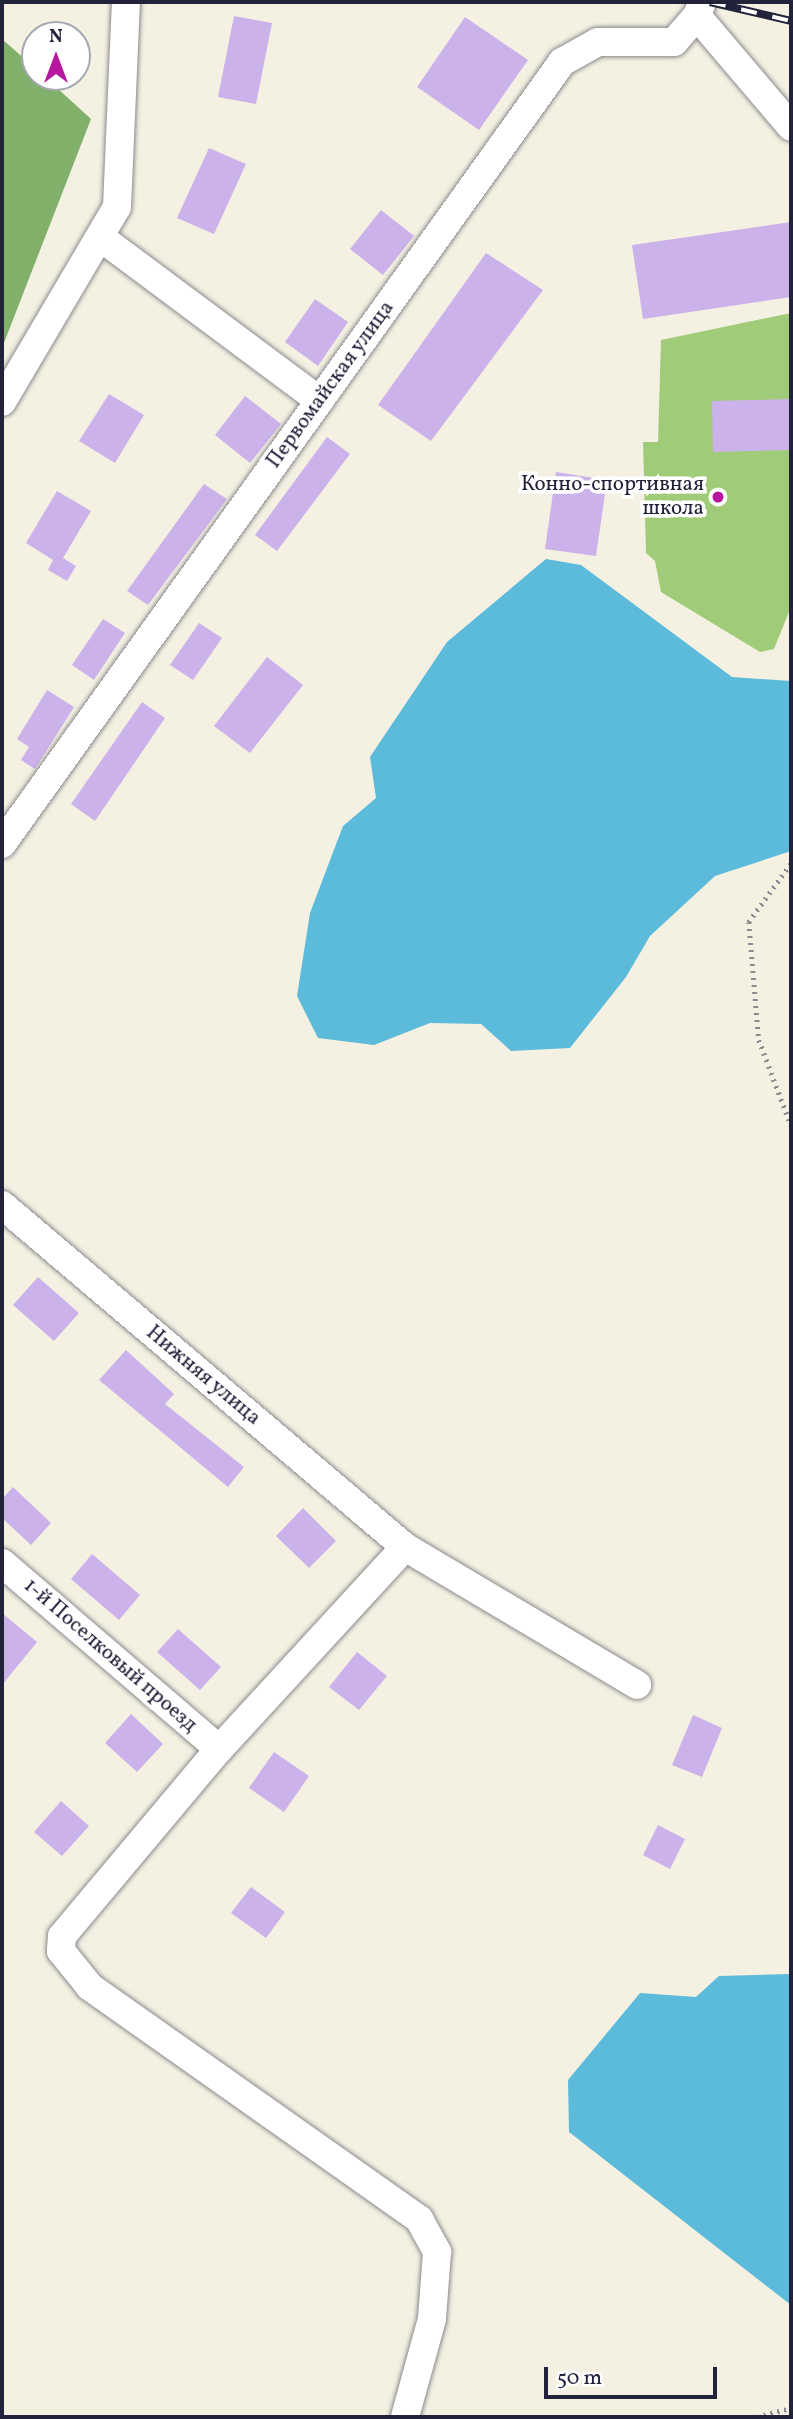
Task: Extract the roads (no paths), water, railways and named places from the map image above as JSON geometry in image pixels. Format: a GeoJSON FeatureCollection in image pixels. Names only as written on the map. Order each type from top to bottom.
{"type":"FeatureCollection","features":[{"type":"Feature","properties":{"kind":"street"},"geometry":{"type":"LineString","coordinates":[[2,402],[117,207],[126,2]]}},
{"type":"Feature","properties":{"kind":"street"},"geometry":{"type":"LineString","coordinates":[[699,9],[791,127]]}},
{"type":"Feature","properties":{"kind":"street","name":"Первомайская улица"},"geometry":{"type":"LineString","coordinates":[[2,844],[562,62],[598,42],[674,42],[699,9]]}},
{"type":"Feature","properties":{"kind":"street"},"geometry":{"type":"LineString","coordinates":[[100,237],[320,401]]}},
{"type":"Feature","properties":{"kind":"street","name":"Нижняя улица"},"geometry":{"type":"LineString","coordinates":[[2,1205],[405,1547],[637,1685]]}},
{"type":"Feature","properties":{"kind":"street"},"geometry":{"type":"LineString","coordinates":[[405,1547],[219,1749],[62,1936],[61,1951],[90,1987],[419,2219],[437,2252],[432,2319],[405,2417]]}},
{"type":"Feature","properties":{"kind":"street","name":"1-й Поселковый проезд"},"geometry":{"type":"LineString","coordinates":[[2,1563],[219,1749]]}},
{"type":"Feature","properties":{"kind":"water"},"geometry":{"type":"Polygon","coordinates":[[[546,559],[581,565],[732,677],[791,681],[791,851],[715,876],[650,936],[626,977],[570,1048],[511,1051],[481,1024],[430,1023],[374,1045],[318,1038],[297,996],[310,913],[343,826],[376,798],[370,757],[447,642],[546,559]]]}},
{"type":"Feature","properties":{"kind":"water"},"geometry":{"type":"Polygon","coordinates":[[[791,1974],[791,2305],[569,2132],[568,2080],[640,1993],[696,1997],[719,1976],[791,1974]]]}},
{"type":"Feature","properties":{"kind":"railway"},"geometry":{"type":"LineString","coordinates":[[710,2],[791,21]]}},
{"type":"Feature","properties":{"kind":"place","name":"Конно-спортивная школа"},"geometry":{"type":"Point","coordinates":[718,497]}}]}
